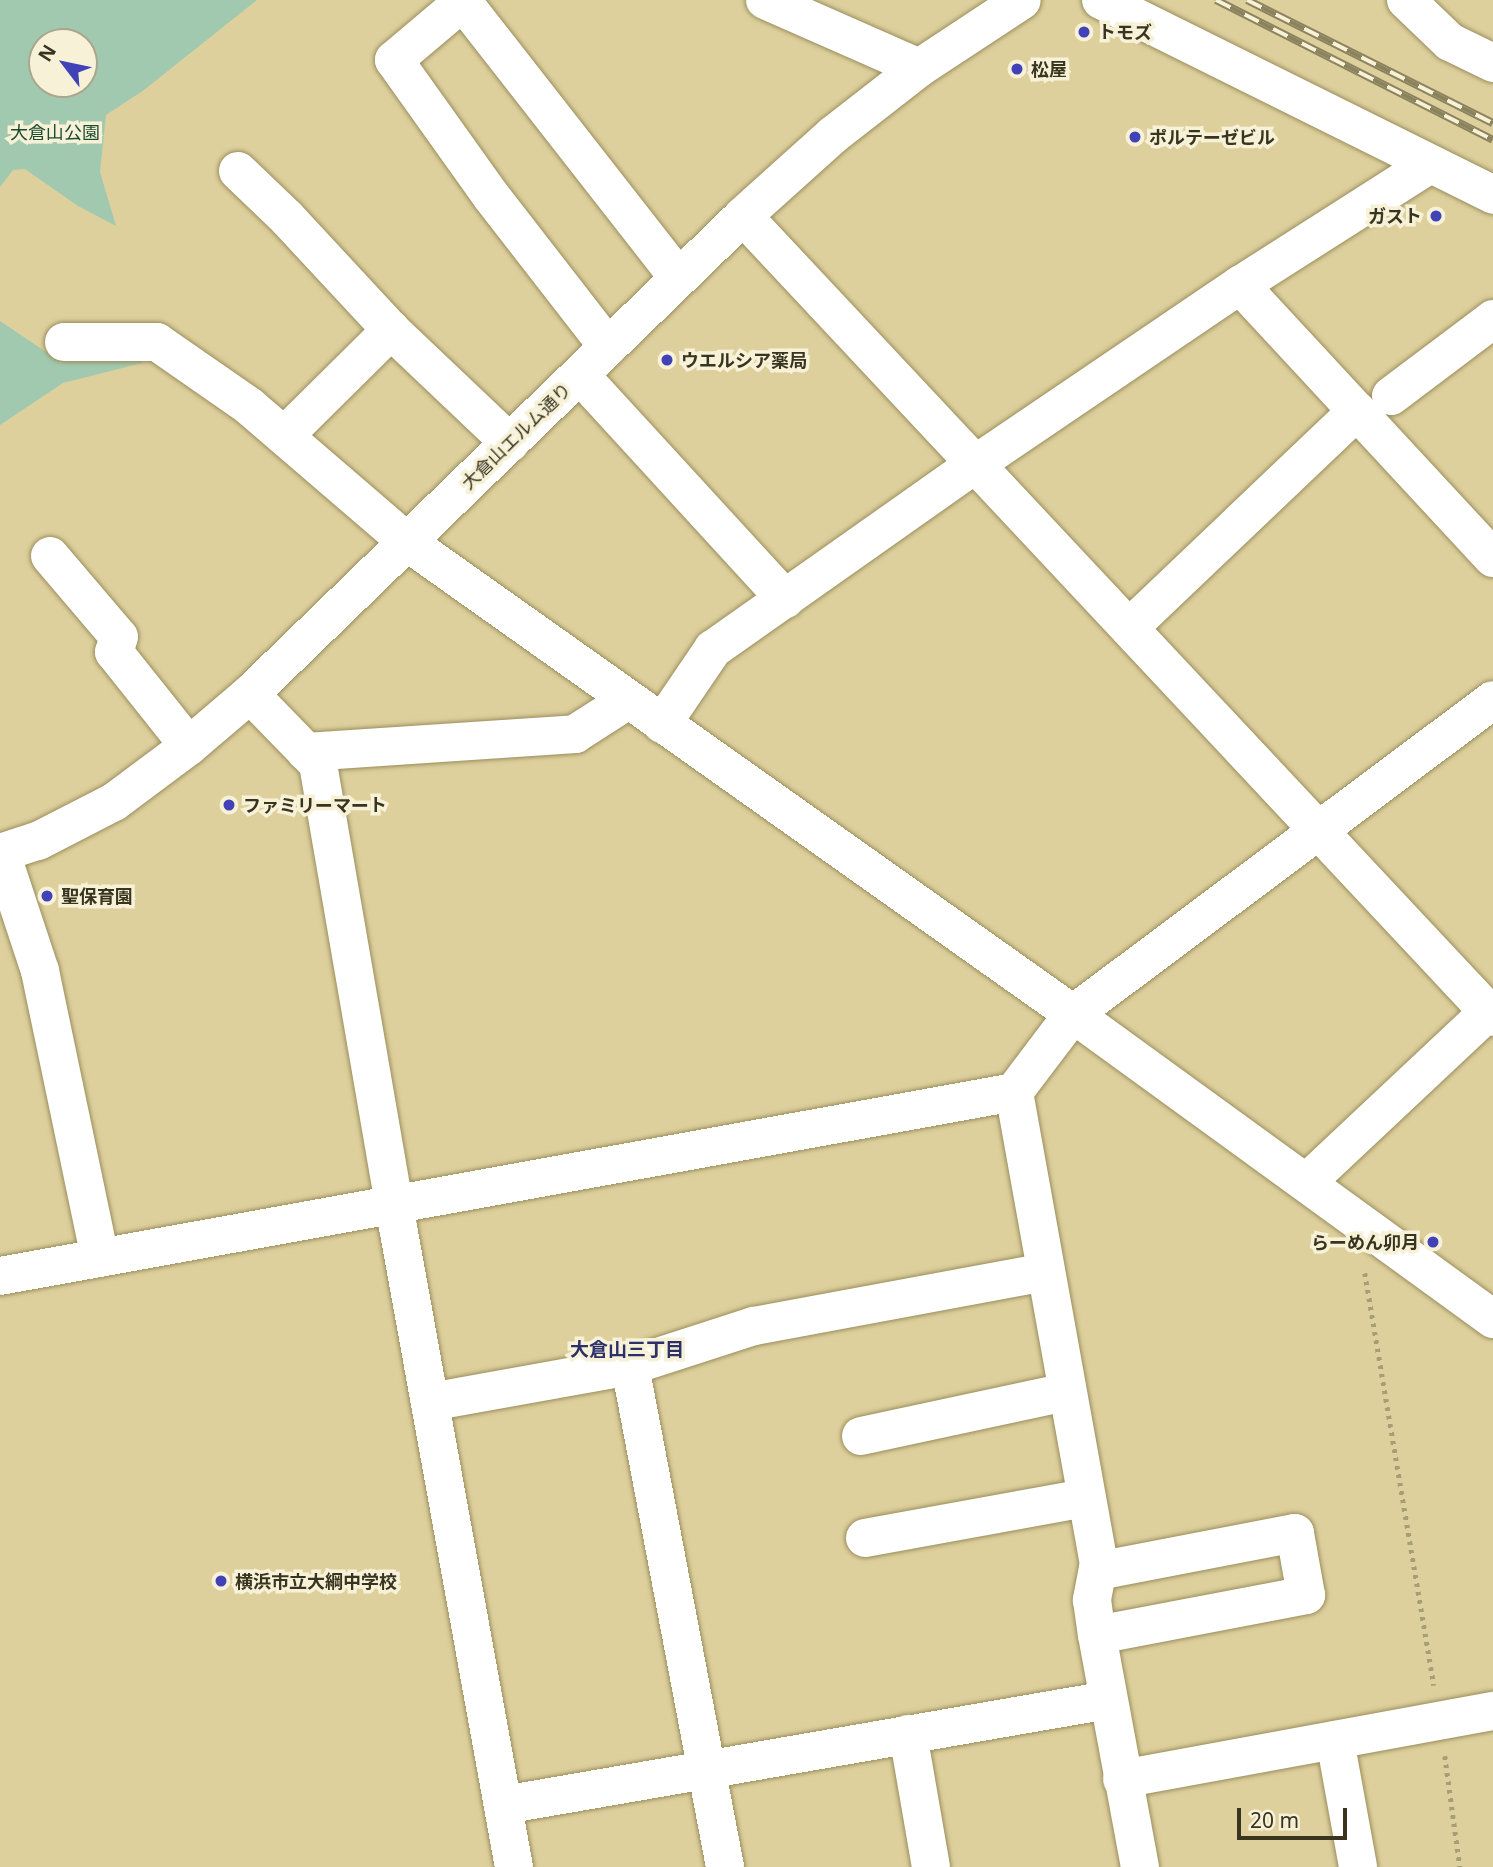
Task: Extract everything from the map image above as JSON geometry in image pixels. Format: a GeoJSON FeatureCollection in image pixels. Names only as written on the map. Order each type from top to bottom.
{"type":"FeatureCollection","features":[{"type":"Feature","properties":{"kind":"street"},"geometry":{"type":"LineString","coordinates":[[765,0],[919,68]]}},
{"type":"Feature","properties":{"kind":"street"},"geometry":{"type":"LineString","coordinates":[[1101,0],[1493,195]]}},
{"type":"Feature","properties":{"kind":"street"},"geometry":{"type":"LineString","coordinates":[[1406,0],[1450,42],[1493,63]]}},
{"type":"Feature","properties":{"kind":"street"},"geometry":{"type":"LineString","coordinates":[[608,347],[491,196],[394,60],[464,1],[679,278]]}},
{"type":"Feature","properties":{"kind":"street","name":"大倉山エルム通り"},"geometry":{"type":"LineString","coordinates":[[1,853],[38,841],[114,802],[189,746],[250,694],[743,216],[833,135],[919,68],[1016,1]]}},
{"type":"Feature","properties":{"kind":"street"},"geometry":{"type":"LineString","coordinates":[[663,724],[713,649],[977,463],[1240,285],[1430,164]]}},
{"type":"Feature","properties":{"kind":"street"},"geometry":{"type":"LineString","coordinates":[[238,171],[287,218],[391,330],[510,443]]}},
{"type":"Feature","properties":{"kind":"street"},"geometry":{"type":"LineString","coordinates":[[743,216],[977,463],[1317,832],[1487,1001],[1307,1182]]}},
{"type":"Feature","properties":{"kind":"street"},"geometry":{"type":"LineString","coordinates":[[1240,285],[1374,404],[1493,558]]}},
{"type":"Feature","properties":{"kind":"street"},"geometry":{"type":"LineString","coordinates":[[1129,628],[1374,404],[1493,319]]}},
{"type":"Feature","properties":{"kind":"street"},"geometry":{"type":"LineString","coordinates":[[284,436],[391,330]]}},
{"type":"Feature","properties":{"kind":"street"},"geometry":{"type":"LineString","coordinates":[[64,342],[157,342],[249,406],[407,542],[1073,1014],[1493,1319]]}},
{"type":"Feature","properties":{"kind":"street"},"geometry":{"type":"LineString","coordinates":[[580,374],[785,599]]}},
{"type":"Feature","properties":{"kind":"street"},"geometry":{"type":"LineString","coordinates":[[50,556],[119,637],[114,652],[189,746]]}},
{"type":"Feature","properties":{"kind":"street"},"geometry":{"type":"LineString","coordinates":[[250,694],[318,764],[514,1867]]}},
{"type":"Feature","properties":{"kind":"street"},"geometry":{"type":"LineString","coordinates":[[306,751],[575,734],[628,700]]}},
{"type":"Feature","properties":{"kind":"street"},"geometry":{"type":"LineString","coordinates":[[0,1276],[1014,1092],[1073,1014],[1493,701]]}},
{"type":"Feature","properties":{"kind":"street"},"geometry":{"type":"LineString","coordinates":[[1,853],[40,971],[100,1258]]}},
{"type":"Feature","properties":{"kind":"street"},"geometry":{"type":"LineString","coordinates":[[1014,1092],[1098,1571],[1092,1600],[1122,1779],[1140,1867]]}},
{"type":"Feature","properties":{"kind":"street"},"geometry":{"type":"LineString","coordinates":[[430,1402],[630,1366],[754,1326],[1045,1272]]}},
{"type":"Feature","properties":{"kind":"street"},"geometry":{"type":"LineString","coordinates":[[630,1366],[725,1867]]}},
{"type":"Feature","properties":{"kind":"street"},"geometry":{"type":"LineString","coordinates":[[861,1436],[1067,1392]]}},
{"type":"Feature","properties":{"kind":"street"},"geometry":{"type":"LineString","coordinates":[[865,1538],[1086,1498]]}},
{"type":"Feature","properties":{"kind":"street"},"geometry":{"type":"LineString","coordinates":[[1097,1634],[1306,1595],[1295,1533],[1098,1571]]}},
{"type":"Feature","properties":{"kind":"street"},"geometry":{"type":"LineString","coordinates":[[504,1805],[1108,1700]]}},
{"type":"Feature","properties":{"kind":"street"},"geometry":{"type":"LineString","coordinates":[[1122,1779],[1493,1711]]}},
{"type":"Feature","properties":{"kind":"street"},"geometry":{"type":"LineString","coordinates":[[908,1734],[931,1867]]}},
{"type":"Feature","properties":{"kind":"street"},"geometry":{"type":"LineString","coordinates":[[1335,1740],[1358,1867]]}},
{"type":"Feature","properties":{"kind":"path"},"geometry":{"type":"LineString","coordinates":[[1356,1220],[1440,1721],[1460,1867]]}},
{"type":"Feature","properties":{"kind":"green space","name":"大倉山公園"},"geometry":{"type":"Polygon","coordinates":[[[0,0],[257,0],[144,90],[106,115],[100,172],[116,226],[78,206],[25,169],[13,170],[0,187],[0,0]]]}},
{"type":"Feature","properties":{"kind":"green space"},"geometry":{"type":"Polygon","coordinates":[[[0,321],[55,358],[145,352],[142,363],[63,383],[0,425],[0,321]]]}},
{"type":"Feature","properties":{"kind":"railway"},"geometry":{"type":"LineString","coordinates":[[1216,0],[1493,140]]}},
{"type":"Feature","properties":{"kind":"railway"},"geometry":{"type":"LineString","coordinates":[[1247,0],[1493,123]]}},
{"type":"Feature","properties":{"kind":"place","name":"トモズ"},"geometry":{"type":"Point","coordinates":[1084,32]}},
{"type":"Feature","properties":{"kind":"place","name":"松屋"},"geometry":{"type":"Point","coordinates":[1017,69]}},
{"type":"Feature","properties":{"kind":"place","name":"ポルテーゼビル"},"geometry":{"type":"Point","coordinates":[1135,137]}},
{"type":"Feature","properties":{"kind":"place","name":"ガスト"},"geometry":{"type":"Point","coordinates":[1436,216]}},
{"type":"Feature","properties":{"kind":"place","name":"ウエルシア薬局"},"geometry":{"type":"Point","coordinates":[667,360]}},
{"type":"Feature","properties":{"kind":"place","name":"ファミリーマート"},"geometry":{"type":"Point","coordinates":[229,805]}},
{"type":"Feature","properties":{"kind":"place","name":"聖保育園"},"geometry":{"type":"Point","coordinates":[47,896]}},
{"type":"Feature","properties":{"kind":"place","name":"らーめん卯月"},"geometry":{"type":"Point","coordinates":[1433,1242]}},
{"type":"Feature","properties":{"kind":"place","name":"横浜市立大綱中学校"},"geometry":{"type":"Point","coordinates":[221,1581]}},
{"type":"Feature","properties":{"kind":"district","name":"大倉山三丁目"},"geometry":{"type":"Point","coordinates":[627,1350]}}]}
